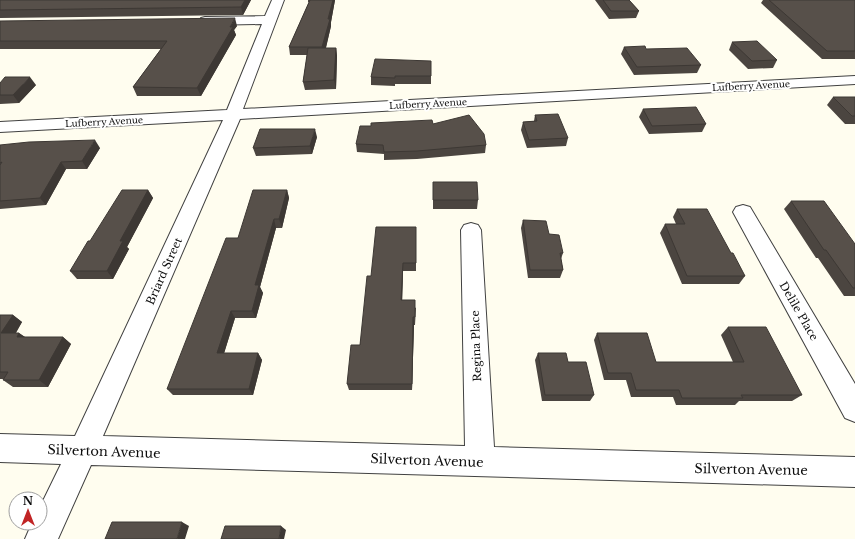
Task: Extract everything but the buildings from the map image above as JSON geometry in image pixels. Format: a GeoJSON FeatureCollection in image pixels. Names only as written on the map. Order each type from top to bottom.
{"type":"FeatureCollection","features":[{"type":"Feature","properties":{"kind":"street","name":"Briard Street"},"geometry":{"type":"LineString","coordinates":[[41,539],[83,450],[234,115],[278,0]]}},
{"type":"Feature","properties":{"kind":"street"},"geometry":{"type":"LineString","coordinates":[[191,21],[270,20]]}},
{"type":"Feature","properties":{"kind":"street","name":"Lufberry Avenue"},"geometry":{"type":"LineString","coordinates":[[0,127],[855,81]]}},
{"type":"Feature","properties":{"kind":"street","name":"Delile Place"},"geometry":{"type":"LineString","coordinates":[[743,212],[855,409]]}},
{"type":"Feature","properties":{"kind":"street","name":"Regina Place"},"geometry":{"type":"LineString","coordinates":[[471,230],[480,462]]}},
{"type":"Feature","properties":{"kind":"street","name":"Silverton Avenue"},"geometry":{"type":"LineString","coordinates":[[0,448],[855,472]]}}]}
